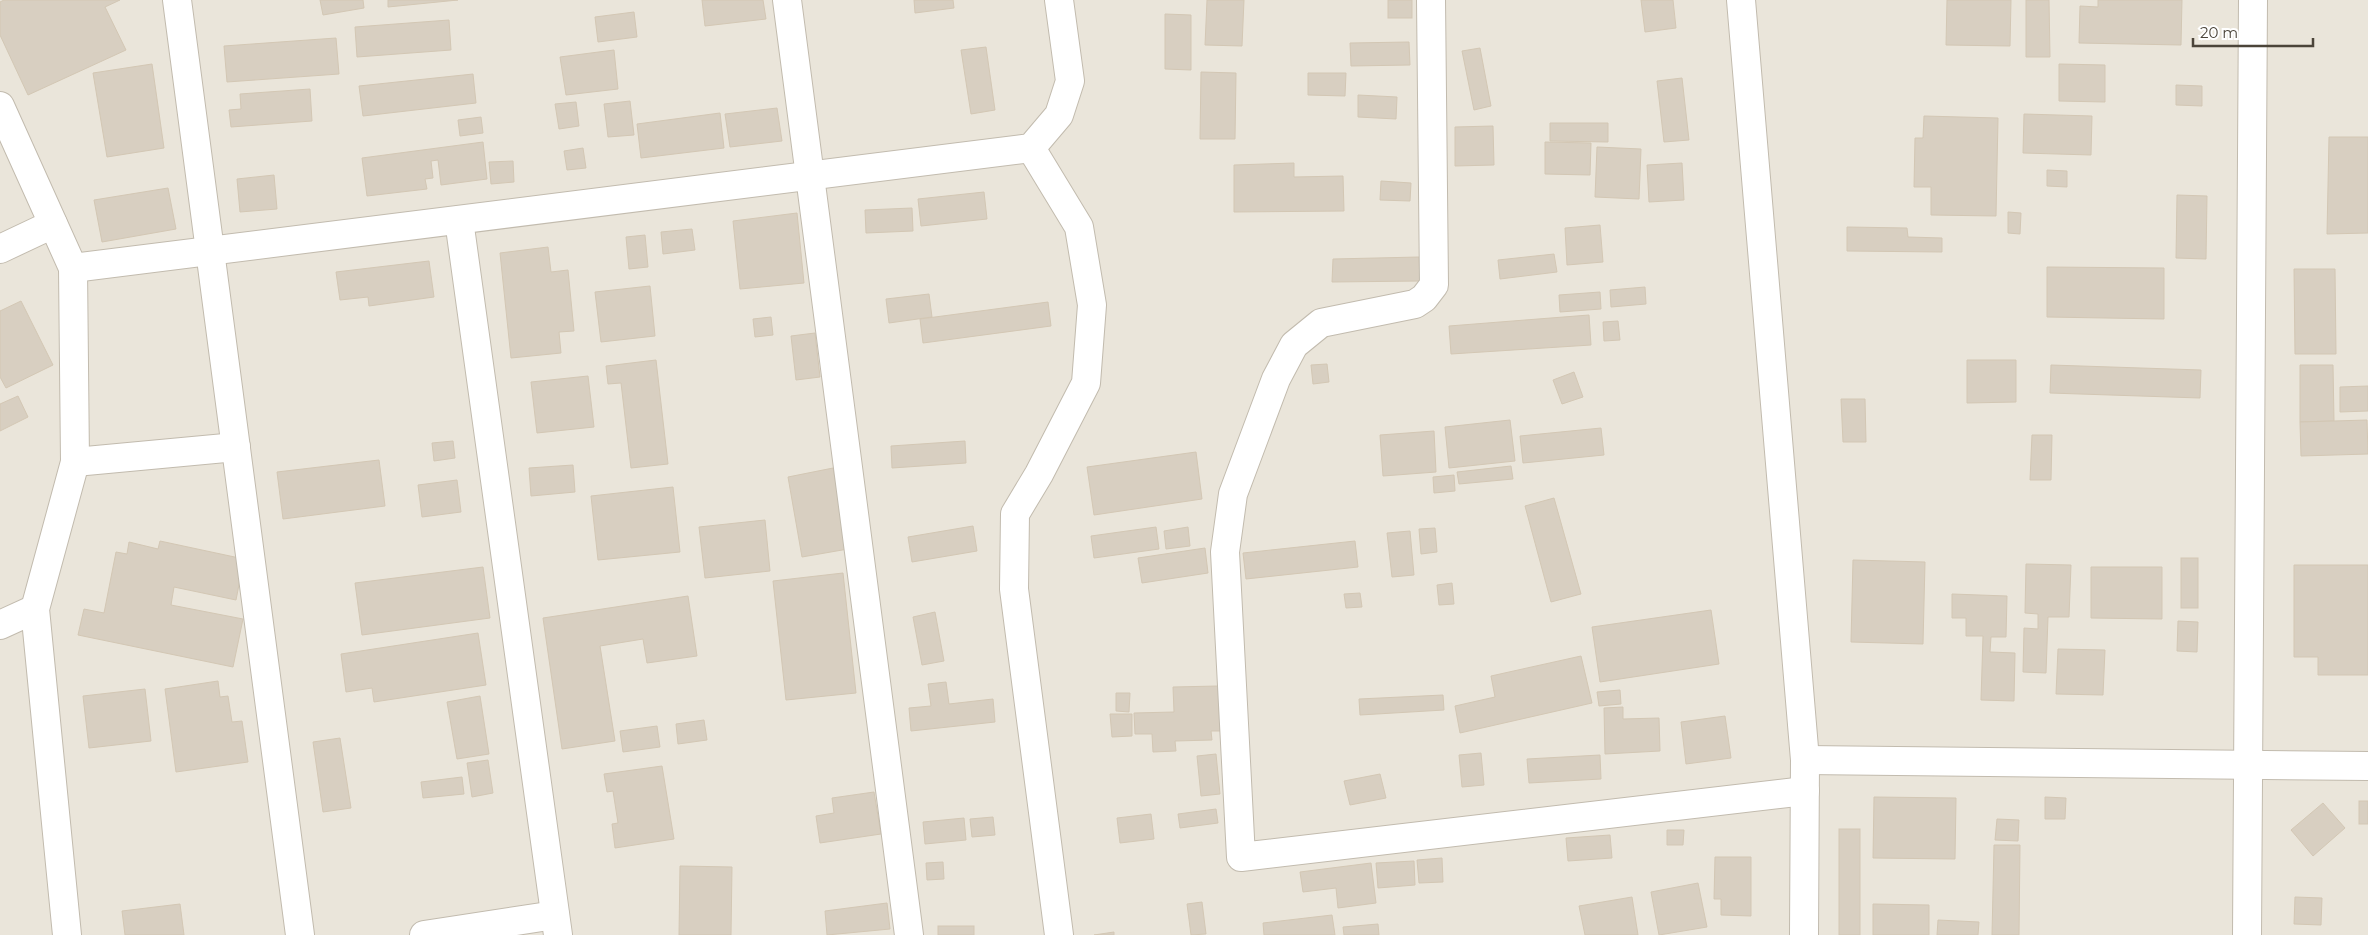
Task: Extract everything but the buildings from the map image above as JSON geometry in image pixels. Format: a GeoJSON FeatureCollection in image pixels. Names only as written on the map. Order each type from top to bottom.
{"type":"FeatureCollection","features":[{"type":"Feature","properties":{"kind":"street"},"geometry":{"type":"LineString","coordinates":[[177,0],[300,935]]}},
{"type":"Feature","properties":{"kind":"street"},"geometry":{"type":"LineString","coordinates":[[787,0],[909,935]]}},
{"type":"Feature","properties":{"kind":"street"},"geometry":{"type":"LineString","coordinates":[[73,268],[1031,148],[1058,115],[1070,81],[1059,0]]}},
{"type":"Feature","properties":{"kind":"street"},"geometry":{"type":"LineString","coordinates":[[1431,0],[1434,285],[1424,298],[1415,304],[1321,323],[1294,345],[1276,379],[1233,494],[1225,552],[1241,857],[1805,791]]}},
{"type":"Feature","properties":{"kind":"street"},"geometry":{"type":"LineString","coordinates":[[1741,0],[1805,760],[1804,935]]}},
{"type":"Feature","properties":{"kind":"street"},"geometry":{"type":"LineString","coordinates":[[2247,935],[2253,0]]}},
{"type":"Feature","properties":{"kind":"street"},"geometry":{"type":"LineString","coordinates":[[2,117],[73,268],[75,462],[35,609],[67,935]]}},
{"type":"Feature","properties":{"kind":"street"},"geometry":{"type":"LineString","coordinates":[[1031,148],[1079,227],[1092,305],[1086,383],[1040,474],[1015,514],[1014,588],[1059,935]]}},
{"type":"Feature","properties":{"kind":"street"},"geometry":{"type":"LineString","coordinates":[[424,935],[556,925],[459,220]]}},
{"type":"Feature","properties":{"kind":"street"},"geometry":{"type":"LineString","coordinates":[[0,249],[53,224]]}},
{"type":"Feature","properties":{"kind":"street"},"geometry":{"type":"LineString","coordinates":[[75,462],[236,447]]}},
{"type":"Feature","properties":{"kind":"street"},"geometry":{"type":"LineString","coordinates":[[0,625],[35,609]]}},
{"type":"Feature","properties":{"kind":"street"},"geometry":{"type":"LineString","coordinates":[[1805,760],[2368,766]]}},
{"type":"Feature","properties":{"kind":"shaded area"},"geometry":{"type":"Polygon","coordinates":[[[0,0],[2368,0],[2368,935],[0,935],[0,0]]]}}]}
